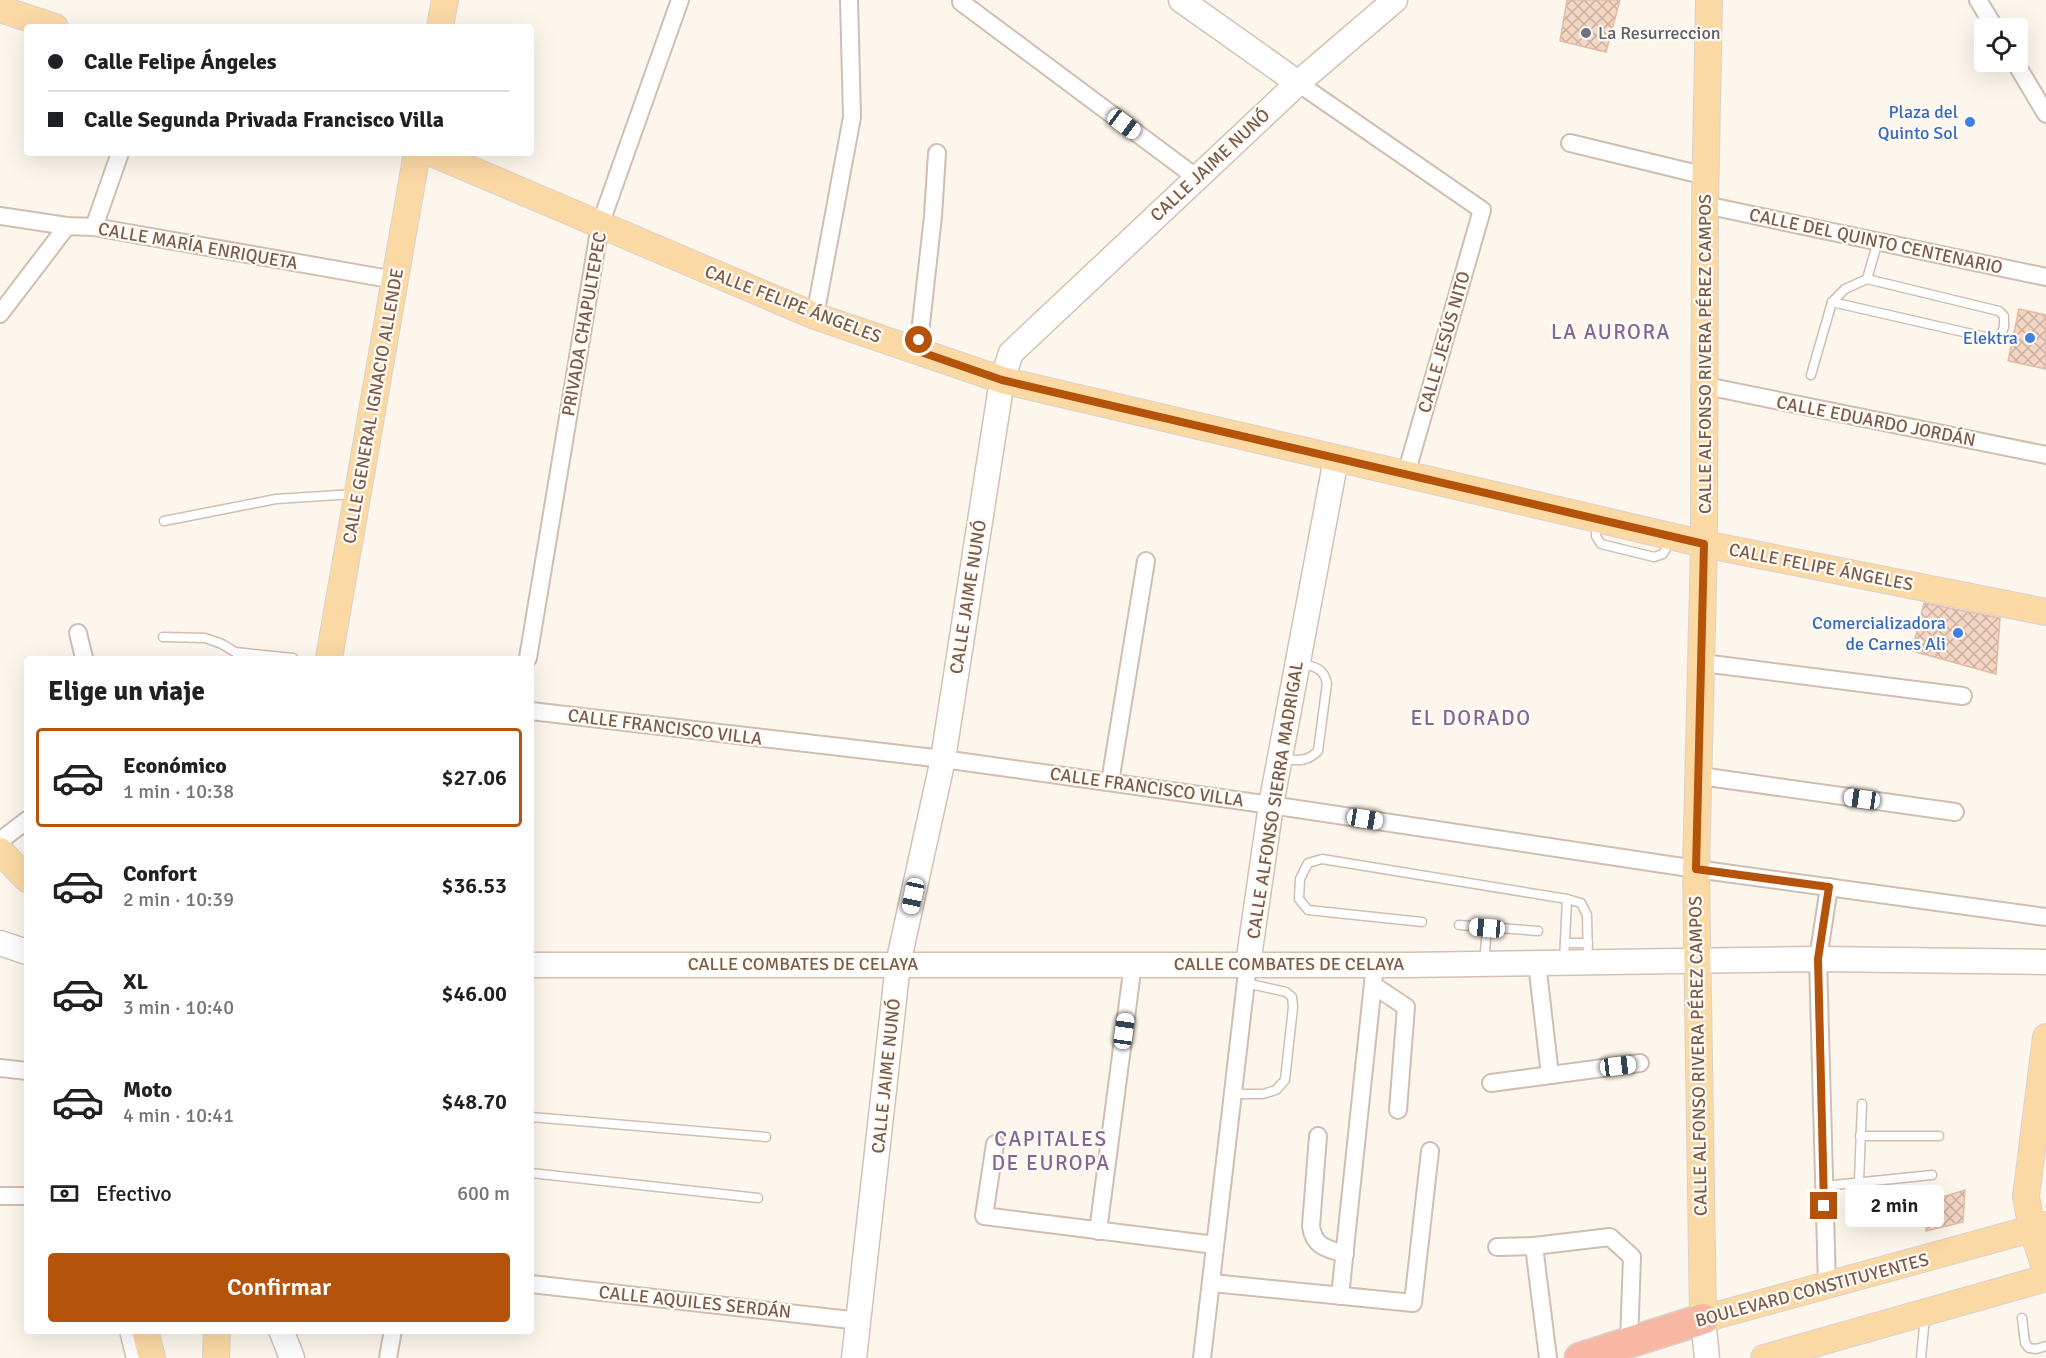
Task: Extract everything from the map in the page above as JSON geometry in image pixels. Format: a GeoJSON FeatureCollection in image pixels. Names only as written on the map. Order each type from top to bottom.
{"type":"FeatureCollection","features":[{"type":"Feature","properties":{"kind":"highway","name":"BOULEVARD CONSTITUYENTES"},"geometry":{"type":"LineString","coordinates":[[1580,1358],[1703,1319]]}},
{"type":"Feature","properties":{"kind":"main road"},"geometry":{"type":"LineString","coordinates":[[441,24],[445,0]]}},
{"type":"Feature","properties":{"kind":"main road","name":"CALLE ALFONSO RIVERA PÉREZ CAMPOS"},"geometry":{"type":"LineString","coordinates":[[1703,1319],[1696,869],[1704,544],[1705,205],[1709,0]]}},
{"type":"Feature","properties":{"kind":"main road"},"geometry":{"type":"LineString","coordinates":[[0,9],[47,24]]}},
{"type":"Feature","properties":{"kind":"main road","name":"CALLE GENERAL IGNACIO ALLENDE"},"geometry":{"type":"LineString","coordinates":[[329,656],[416,156]]}},
{"type":"Feature","properties":{"kind":"main road","name":"CALLE FELIPE ÁNGELES"},"geometry":{"type":"LineString","coordinates":[[439,156],[815,316],[1002,380],[1704,544],[2046,612]]}},
{"type":"Feature","properties":{"kind":"main road"},"geometry":{"type":"LineString","coordinates":[[0,851],[24,876]]}},
{"type":"Feature","properties":{"kind":"main road"},"geometry":{"type":"LineString","coordinates":[[2046,1037],[2026,1197],[2039,1227],[2046,1270]]}},
{"type":"Feature","properties":{"kind":"main road","name":"BOULEVARD CONSTITUYENTES"},"geometry":{"type":"LineString","coordinates":[[1703,1319],[2039,1227]]}},
{"type":"Feature","properties":{"kind":"main road"},"geometry":{"type":"LineString","coordinates":[[1764,1358],[2046,1278]]}},
{"type":"Feature","properties":{"kind":"main road"},"geometry":{"type":"LineString","coordinates":[[147,1334],[152,1358]]}},
{"type":"Feature","properties":{"kind":"main road"},"geometry":{"type":"LineString","coordinates":[[216,1358],[217,1334]]}},
{"type":"Feature","properties":{"kind":"street","name":"PRIVADA CHAPULTEPEC"},"geometry":{"type":"LineString","coordinates":[[528,656],[600,225],[680,0]]}},
{"type":"Feature","properties":{"kind":"street"},"geometry":{"type":"LineString","coordinates":[[815,316],[852,117],[849,0]]}},
{"type":"Feature","properties":{"kind":"street"},"geometry":{"type":"LineString","coordinates":[[1181,0],[1298,83]]}},
{"type":"Feature","properties":{"kind":"street","name":"CALLE JAIME NUNÓ"},"geometry":{"type":"LineString","coordinates":[[854,1358],[898,964],[943,759],[1002,380],[1011,353],[1298,83],[1395,0]]}},
{"type":"Feature","properties":{"kind":"street"},"geometry":{"type":"LineString","coordinates":[[1978,0],[1989,18]]}},
{"type":"Feature","properties":{"kind":"street"},"geometry":{"type":"LineString","coordinates":[[961,2],[1197,178]]}},
{"type":"Feature","properties":{"kind":"street"},"geometry":{"type":"LineString","coordinates":[[2021,72],[2046,114]]}},
{"type":"Feature","properties":{"kind":"street","name":"CALLE JESÚS NITO"},"geometry":{"type":"LineString","coordinates":[[1298,83],[1482,210],[1406,474]]}},
{"type":"Feature","properties":{"kind":"street"},"geometry":{"type":"LineString","coordinates":[[1570,143],[1706,176]]}},
{"type":"Feature","properties":{"kind":"street"},"geometry":{"type":"LineString","coordinates":[[918,351],[933,216],[937,153]]}},
{"type":"Feature","properties":{"kind":"street"},"geometry":{"type":"LineString","coordinates":[[94,227],[119,156]]}},
{"type":"Feature","properties":{"kind":"street","name":"CALLE DEL QUINTO CENTENARIO"},"geometry":{"type":"LineString","coordinates":[[1705,205],[2046,277]]}},
{"type":"Feature","properties":{"kind":"street","name":"CALLE MARÍA ENRIQUETA"},"geometry":{"type":"LineString","coordinates":[[0,216],[67,226],[94,227],[395,280]]}},
{"type":"Feature","properties":{"kind":"street"},"geometry":{"type":"LineString","coordinates":[[0,314],[67,226]]}},
{"type":"Feature","properties":{"kind":"street","name":"CALLE EDUARDO JORDÁN"},"geometry":{"type":"LineString","coordinates":[[1706,386],[2046,455]]}},
{"type":"Feature","properties":{"kind":"street","name":"CALLE ALFONSO SIERRA MADRIGAL"},"geometry":{"type":"LineString","coordinates":[[1202,1358],[1247,973],[1271,805],[1336,459]]}},
{"type":"Feature","properties":{"kind":"street"},"geometry":{"type":"LineString","coordinates":[[1110,782],[1146,561]]}},
{"type":"Feature","properties":{"kind":"street"},"geometry":{"type":"LineString","coordinates":[[78,633],[84,656]]}},
{"type":"Feature","properties":{"kind":"street"},"geometry":{"type":"LineString","coordinates":[[1702,663],[1963,696]]}},
{"type":"Feature","properties":{"kind":"street","name":"CALLE FRANCISCO VILLA"},"geometry":{"type":"LineString","coordinates":[[534,711],[943,759],[1271,805],[1696,869],[2046,917]]}},
{"type":"Feature","properties":{"kind":"street"},"geometry":{"type":"LineString","coordinates":[[1700,776],[1956,812]]}},
{"type":"Feature","properties":{"kind":"street"},"geometry":{"type":"LineString","coordinates":[[0,841],[24,822]]}},
{"type":"Feature","properties":{"kind":"street"},"geometry":{"type":"LineString","coordinates":[[1827,1286],[1818,959],[1829,887]]}},
{"type":"Feature","properties":{"kind":"street"},"geometry":{"type":"LineString","coordinates":[[0,943],[24,951]]}},
{"type":"Feature","properties":{"kind":"street","name":"CALLE COMBATES DE CELAYA"},"geometry":{"type":"LineString","coordinates":[[534,965],[1133,964],[1247,973],[1374,975],[1484,964],[1537,963],[1564,953],[1588,952],[1696,960],[2046,962]]}},
{"type":"Feature","properties":{"kind":"street"},"geometry":{"type":"LineString","coordinates":[[1537,963],[1550,1075]]}},
{"type":"Feature","properties":{"kind":"street"},"geometry":{"type":"LineString","coordinates":[[1098,1232],[1133,964]]}},
{"type":"Feature","properties":{"kind":"street"},"geometry":{"type":"LineString","coordinates":[[1374,975],[1406,1007],[1398,1110]]}},
{"type":"Feature","properties":{"kind":"street"},"geometry":{"type":"LineString","coordinates":[[1340,1296],[1374,975]]}},
{"type":"Feature","properties":{"kind":"street"},"geometry":{"type":"LineString","coordinates":[[1491,1083],[1640,1064]]}},
{"type":"Feature","properties":{"kind":"street"},"geometry":{"type":"LineString","coordinates":[[0,1068],[24,1071]]}},
{"type":"Feature","properties":{"kind":"street"},"geometry":{"type":"LineString","coordinates":[[1318,1136],[1311,1226],[1313,1238],[1321,1246],[1345,1254]]}},
{"type":"Feature","properties":{"kind":"street"},"geometry":{"type":"LineString","coordinates":[[994,1144],[984,1216],[1215,1245]]}},
{"type":"Feature","properties":{"kind":"street"},"geometry":{"type":"LineString","coordinates":[[1212,1283],[1413,1303],[1430,1151]]}},
{"type":"Feature","properties":{"kind":"street"},"geometry":{"type":"LineString","coordinates":[[0,1196],[24,1196]]}},
{"type":"Feature","properties":{"kind":"street"},"geometry":{"type":"LineString","coordinates":[[1497,1247],[1534,1246],[1610,1237],[1632,1257],[1629,1342]]}},
{"type":"Feature","properties":{"kind":"street"},"geometry":{"type":"LineString","coordinates":[[1534,1246],[1548,1358]]}},
{"type":"Feature","properties":{"kind":"street","name":"CALLE AQUILES SERDÁN"},"geometry":{"type":"LineString","coordinates":[[534,1284],[860,1320]]}},
{"type":"Feature","properties":{"kind":"street"},"geometry":{"type":"LineString","coordinates":[[1703,1319],[1707,1358]]}},
{"type":"Feature","properties":{"kind":"street"},"geometry":{"type":"LineString","coordinates":[[133,1334],[139,1358]]}},
{"type":"Feature","properties":{"kind":"street"},"geometry":{"type":"LineString","coordinates":[[283,1334],[292,1358]]}},
{"type":"Feature","properties":{"kind":"street"},"geometry":{"type":"LineString","coordinates":[[388,1358],[392,1334]]}},
{"type":"Feature","properties":{"kind":"lane"},"geometry":{"type":"LineString","coordinates":[[1867,279],[1878,242]]}},
{"type":"Feature","properties":{"kind":"lane"},"geometry":{"type":"LineString","coordinates":[[1811,375],[1832,302],[1845,289],[1867,279],[1999,311],[2004,316],[2004,327],[2000,337],[1994,339],[1832,302]]}},
{"type":"Feature","properties":{"kind":"lane"},"geometry":{"type":"LineString","coordinates":[[165,521],[276,499],[358,494]]}},
{"type":"Feature","properties":{"kind":"lane"},"geometry":{"type":"LineString","coordinates":[[163,637],[205,638],[236,652],[274,656]]}},
{"type":"Feature","properties":{"kind":"lane"},"geometry":{"type":"LineString","coordinates":[[1280,759],[1303,761],[1318,751],[1327,683],[1324,674],[1318,669],[1297,662]]}},
{"type":"Feature","properties":{"kind":"lane"},"geometry":{"type":"LineString","coordinates":[[1422,922],[1308,910],[1299,899],[1300,879],[1308,863],[1322,859],[1567,899],[1581,903],[1587,915],[1588,952]]}},
{"type":"Feature","properties":{"kind":"lane"},"geometry":{"type":"LineString","coordinates":[[1564,953],[1567,899]]}},
{"type":"Feature","properties":{"kind":"lane"},"geometry":{"type":"LineString","coordinates":[[1459,925],[1538,931]]}},
{"type":"Feature","properties":{"kind":"lane"},"geometry":{"type":"LineString","coordinates":[[1484,964],[1487,928]]}},
{"type":"Feature","properties":{"kind":"lane"},"geometry":{"type":"LineString","coordinates":[[1233,1094],[1263,1094],[1276,1090],[1285,1080],[1290,1038],[1292,997],[1247,973]]}},
{"type":"Feature","properties":{"kind":"lane"},"geometry":{"type":"LineString","coordinates":[[1859,1181],[1862,1104]]}},
{"type":"Feature","properties":{"kind":"lane"},"geometry":{"type":"LineString","coordinates":[[534,1117],[766,1137]]}},
{"type":"Feature","properties":{"kind":"lane"},"geometry":{"type":"LineString","coordinates":[[1860,1136],[1939,1136]]}},
{"type":"Feature","properties":{"kind":"lane"},"geometry":{"type":"LineString","coordinates":[[534,1173],[758,1198]]}},
{"type":"Feature","properties":{"kind":"lane"},"geometry":{"type":"LineString","coordinates":[[1823,1186],[1932,1175]]}},
{"type":"Feature","properties":{"kind":"lane"},"geometry":{"type":"LineString","coordinates":[[1921,1358],[1926,1313]]}},
{"type":"Feature","properties":{"kind":"lane"},"geometry":{"type":"LineString","coordinates":[[2022,1318],[2025,1343],[2029,1348],[2036,1349],[2046,1346]]}},
{"type":"Feature","properties":{"kind":"building","name":"La Resurreccion"},"geometry":{"type":"Polygon","coordinates":[[[1567,0],[1620,0],[1606,52],[1560,41],[1567,0]]]}},
{"type":"Feature","properties":{"kind":"building","name":"Elektra"},"geometry":{"type":"Polygon","coordinates":[[[2019,309],[2046,315],[2046,369],[2008,361],[2019,309]]]}},
{"type":"Feature","properties":{"kind":"building","name":"Comercializadora de Carnes Ali"},"geometry":{"type":"Polygon","coordinates":[[[1924,603],[2000,618],[1996,674],[1912,651],[1924,603]]]}},
{"type":"Feature","properties":{"kind":"building"},"geometry":{"type":"Polygon","coordinates":[[[1965,1190],[1963,1222],[1926,1231],[1929,1201],[1965,1190]]]}},
{"type":"Feature","properties":{"kind":"place","name":"La Resurreccion"},"geometry":{"type":"Point","coordinates":[1586,33]}},
{"type":"Feature","properties":{"kind":"place","name":"Plaza del Quinto Sol"},"geometry":{"type":"Point","coordinates":[1970,122]}},
{"type":"Feature","properties":{"kind":"place","name":"Elektra"},"geometry":{"type":"Point","coordinates":[2030,338]}},
{"type":"Feature","properties":{"kind":"place","name":"Comercializadora de Carnes Ali"},"geometry":{"type":"Point","coordinates":[1958,633]}},
{"type":"Feature","properties":{"kind":"district","name":"LA AURORA"},"geometry":{"type":"Point","coordinates":[1611,332]}},
{"type":"Feature","properties":{"kind":"district","name":"EL DORADO"},"geometry":{"type":"Point","coordinates":[1471,718]}},
{"type":"Feature","properties":{"kind":"district","name":"CAPITALES DE EUROPA"},"geometry":{"type":"Point","coordinates":[1051,1151]}},
{"type":"Feature","properties":{"kind":"route"},"geometry":{"type":"LineString","coordinates":[[919,340],[918,351],[1002,380],[1704,544],[1696,869],[1829,887],[1818,959],[1824,1206]]}}]}
